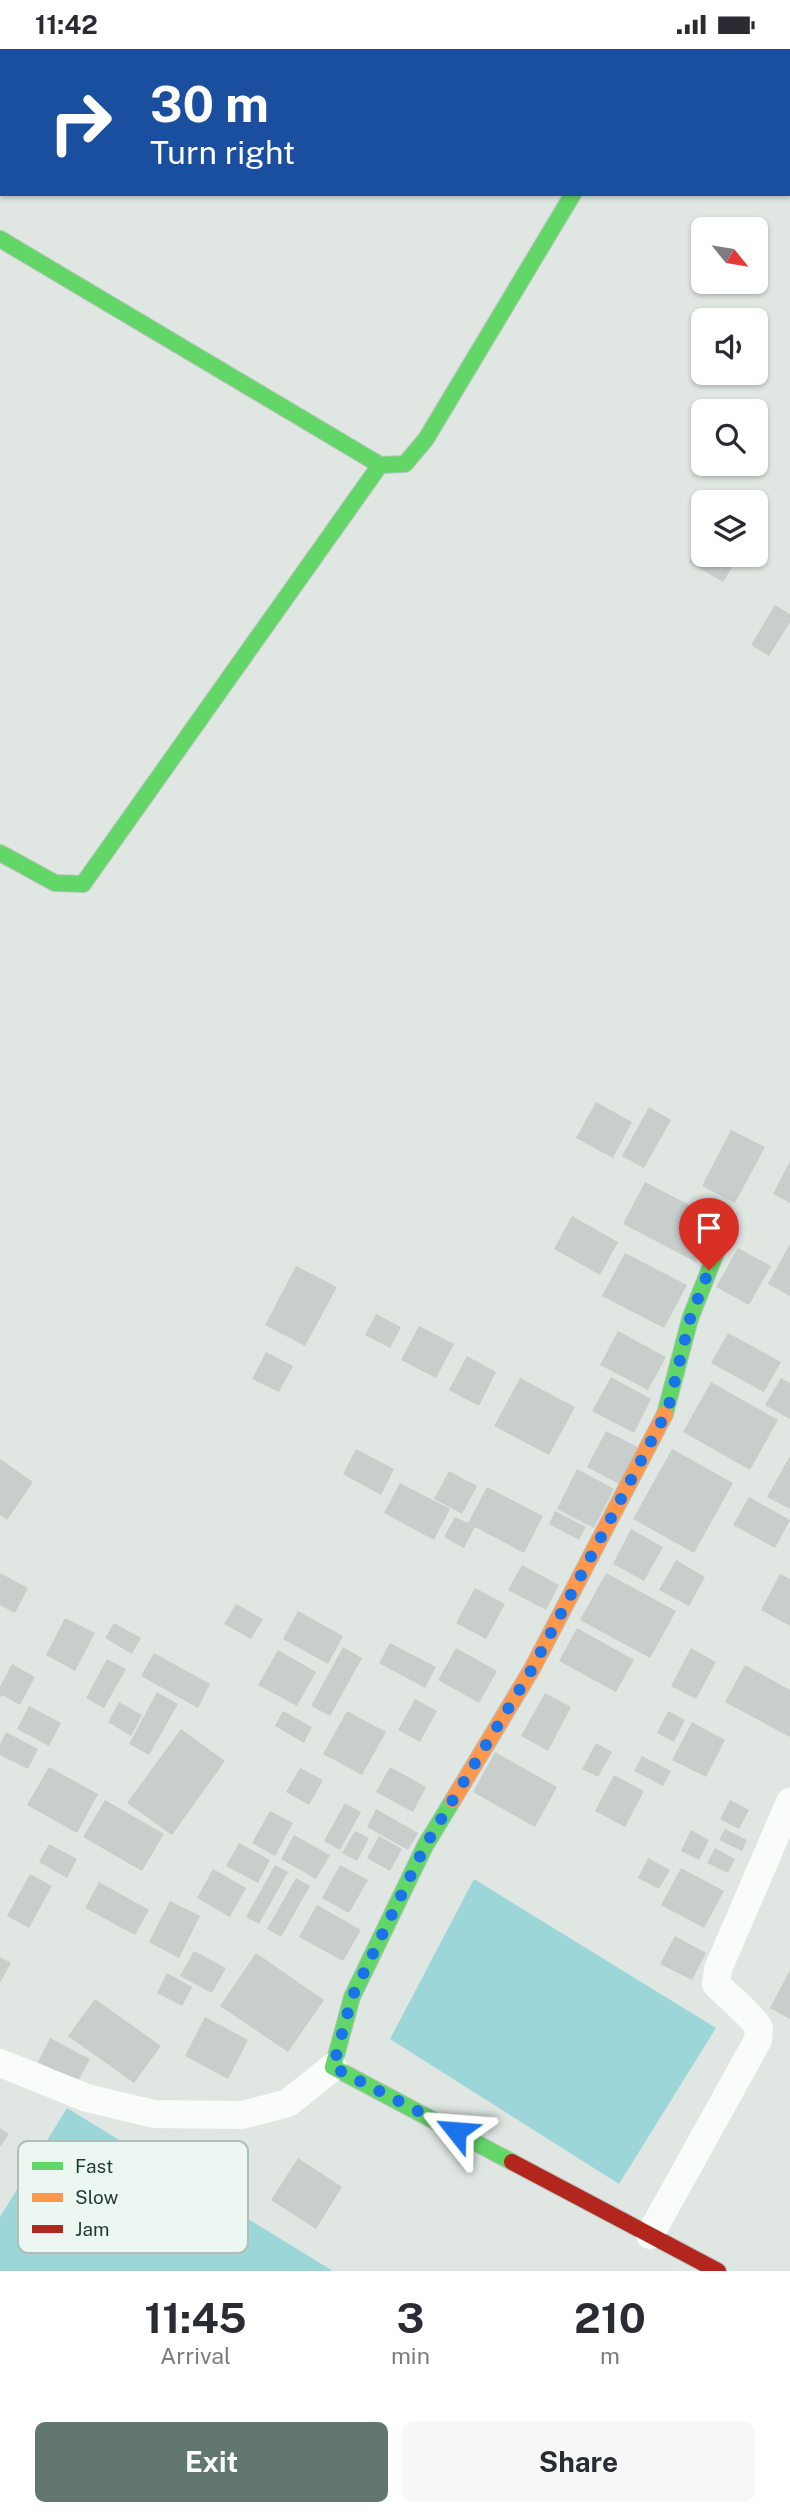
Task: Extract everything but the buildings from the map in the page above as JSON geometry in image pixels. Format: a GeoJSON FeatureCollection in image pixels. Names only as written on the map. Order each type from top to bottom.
{"type":"FeatureCollection","features":[{"type":"Feature","properties":{"kind":"street"},"geometry":{"type":"LineString","coordinates":[[0,239],[380,465],[405,464],[426,439],[572,196]]}},
{"type":"Feature","properties":{"kind":"street"},"geometry":{"type":"LineString","coordinates":[[0,853],[55,883],[83,884],[380,465]]}},
{"type":"Feature","properties":{"kind":"street"},"geometry":{"type":"LineString","coordinates":[[0,2063],[87,2098],[154,2114],[242,2115],[288,2103],[333,2067],[352,1997],[425,1846],[532,1669],[668,1409],[690,1319],[728,1222]]}},
{"type":"Feature","properties":{"kind":"street"},"geometry":{"type":"LineString","coordinates":[[650,2235],[758,2040],[759,2029],[755,2022],[724,1994],[716,1983],[718,1969],[790,1802]]}},
{"type":"Feature","properties":{"kind":"street"},"geometry":{"type":"LineString","coordinates":[[333,2067],[718,2271]]}},
{"type":"Feature","properties":{"kind":"water"},"geometry":{"type":"Polygon","coordinates":[[[474,1879],[716,2028],[619,2184],[390,2039],[474,1879]]]}},
{"type":"Feature","properties":{"kind":"water"},"geometry":{"type":"Polygon","coordinates":[[[67,2108],[121,2141],[47,2141],[67,2108]]]}},
{"type":"Feature","properties":{"kind":"water"},"geometry":{"type":"Polygon","coordinates":[[[18,2188],[18,2253],[248,2253],[248,2219],[333,2271],[0,2271],[0,2217],[18,2188]]]}},
{"type":"Feature","properties":{"kind":"traffic: fast"},"geometry":{"type":"LineString","coordinates":[[0,239],[380,465],[405,464],[426,439],[572,196]]}},
{"type":"Feature","properties":{"kind":"traffic: fast"},"geometry":{"type":"LineString","coordinates":[[0,853],[55,883],[83,884],[380,465]]}},
{"type":"Feature","properties":{"kind":"traffic: fast"},"geometry":{"type":"LineString","coordinates":[[665,1414],[690,1319],[728,1222]]}},
{"type":"Feature","properties":{"kind":"traffic: fast"},"geometry":{"type":"LineString","coordinates":[[453,1800],[425,1846],[352,1997],[333,2067],[512,2162]]}},
{"type":"Feature","properties":{"kind":"traffic: slow"},"geometry":{"type":"LineString","coordinates":[[453,1800],[532,1669],[665,1414]]}},
{"type":"Feature","properties":{"kind":"traffic: jam"},"geometry":{"type":"LineString","coordinates":[[512,2162],[718,2271]]}},
{"type":"Feature","properties":{"kind":"route"},"geometry":{"type":"LineString","coordinates":[[456,2131],[333,2067],[352,1997],[425,1846],[532,1669],[668,1409],[690,1319],[709,1270]]}}]}
